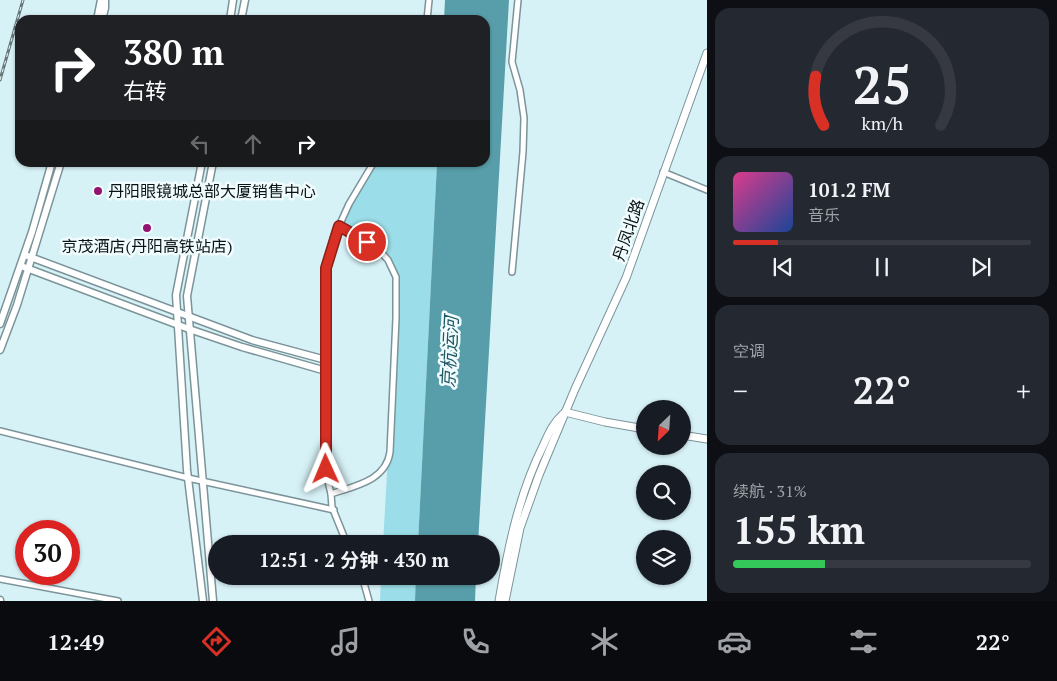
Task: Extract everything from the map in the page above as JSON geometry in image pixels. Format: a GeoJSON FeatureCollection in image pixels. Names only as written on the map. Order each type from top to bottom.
{"type":"FeatureCollection","features":[{"type":"Feature","properties":{"kind":"main road","name":"丹凤北路"},"geometry":{"type":"LineString","coordinates":[[565,412],[626,278],[707,53]]}},
{"type":"Feature","properties":{"kind":"main road"},"geometry":{"type":"LineString","coordinates":[[565,412],[636,427]]}},
{"type":"Feature","properties":{"kind":"main road"},"geometry":{"type":"LineString","coordinates":[[499,601],[512,534],[524,493],[538,456],[554,422],[565,412]]}},
{"type":"Feature","properties":{"kind":"main road"},"geometry":{"type":"LineString","coordinates":[[505,601],[520,528],[565,412]]}},
{"type":"Feature","properties":{"kind":"main road"},"geometry":{"type":"LineString","coordinates":[[691,437],[707,440]]}},
{"type":"Feature","properties":{"kind":"street"},"geometry":{"type":"LineString","coordinates":[[98,15],[100,0]]}},
{"type":"Feature","properties":{"kind":"street"},"geometry":{"type":"LineString","coordinates":[[103,15],[105,0]]}},
{"type":"Feature","properties":{"kind":"street"},"geometry":{"type":"LineString","coordinates":[[231,15],[233,0]]}},
{"type":"Feature","properties":{"kind":"street"},"geometry":{"type":"LineString","coordinates":[[242,15],[245,0]]}},
{"type":"Feature","properties":{"kind":"street"},"geometry":{"type":"LineString","coordinates":[[428,15],[430,0]]}},
{"type":"Feature","properties":{"kind":"street"},"geometry":{"type":"LineString","coordinates":[[512,272],[523,152],[524,118],[520,90],[512,62],[518,0]]}},
{"type":"Feature","properties":{"kind":"street"},"geometry":{"type":"LineString","coordinates":[[0,324],[25,255],[51,167]]}},
{"type":"Feature","properties":{"kind":"street"},"geometry":{"type":"LineString","coordinates":[[0,350],[32,257],[59,167]]}},
{"type":"Feature","properties":{"kind":"street"},"geometry":{"type":"LineString","coordinates":[[201,167],[176,295],[188,478],[203,601]]}},
{"type":"Feature","properties":{"kind":"street"},"geometry":{"type":"LineString","coordinates":[[212,167],[187,296],[213,601]]}},
{"type":"Feature","properties":{"kind":"street"},"geometry":{"type":"LineString","coordinates":[[344,535],[334,510],[326,469],[326,268],[339,226],[349,204],[371,167]]}},
{"type":"Feature","properties":{"kind":"street"},"geometry":{"type":"LineString","coordinates":[[663,172],[707,190]]}},
{"type":"Feature","properties":{"kind":"street"},"geometry":{"type":"LineString","coordinates":[[331,494],[372,480],[380,474],[389,458],[396,304],[396,277],[388,260],[379,250],[339,226]]}},
{"type":"Feature","properties":{"kind":"street"},"geometry":{"type":"LineString","coordinates":[[25,255],[252,340],[326,360]]}},
{"type":"Feature","properties":{"kind":"street"},"geometry":{"type":"LineString","coordinates":[[21,266],[178,326],[326,371]]}},
{"type":"Feature","properties":{"kind":"street"},"geometry":{"type":"LineString","coordinates":[[0,431],[188,478],[334,510]]}},
{"type":"Feature","properties":{"kind":"street"},"geometry":{"type":"LineString","coordinates":[[0,579],[118,601]]}},
{"type":"Feature","properties":{"kind":"street"},"geometry":{"type":"LineString","coordinates":[[365,585],[370,601]]}},
{"type":"Feature","properties":{"kind":"shaded area"},"geometry":{"type":"Polygon","coordinates":[[[373,167],[437,167],[418,535],[384,535],[398,281],[392,260],[381,248],[342,225],[373,167]]]}},
{"type":"Feature","properties":{"kind":"shaded area"},"geometry":{"type":"Polygon","coordinates":[[[381,585],[416,585],[415,601],[380,601],[381,585]]]}},
{"type":"Feature","properties":{"kind":"water","name":"京杭运河"},"geometry":{"type":"Polygon","coordinates":[[[445,0],[509,0],[479,535],[418,535],[437,167],[490,167],[490,15],[444,15],[445,0]]]}},
{"type":"Feature","properties":{"kind":"water"},"geometry":{"type":"Polygon","coordinates":[[[416,585],[476,585],[475,601],[415,601],[416,585]]]}},
{"type":"Feature","properties":{"kind":"railway"},"geometry":{"type":"LineString","coordinates":[[19,15],[23,0]]}},
{"type":"Feature","properties":{"kind":"railway"},"geometry":{"type":"LineString","coordinates":[[0,80],[15,28]]}},
{"type":"Feature","properties":{"kind":"place","name":"丹阳眼镜城总部大厦销售中心"},"geometry":{"type":"Point","coordinates":[98,191]}},
{"type":"Feature","properties":{"kind":"place","name":"京茂酒店(丹阳高铁站店)"},"geometry":{"type":"Point","coordinates":[147,228]}},
{"type":"Feature","properties":{"kind":"route"},"geometry":{"type":"LineString","coordinates":[[326,469],[326,268],[334,236],[339,226],[367,242]]}}]}
